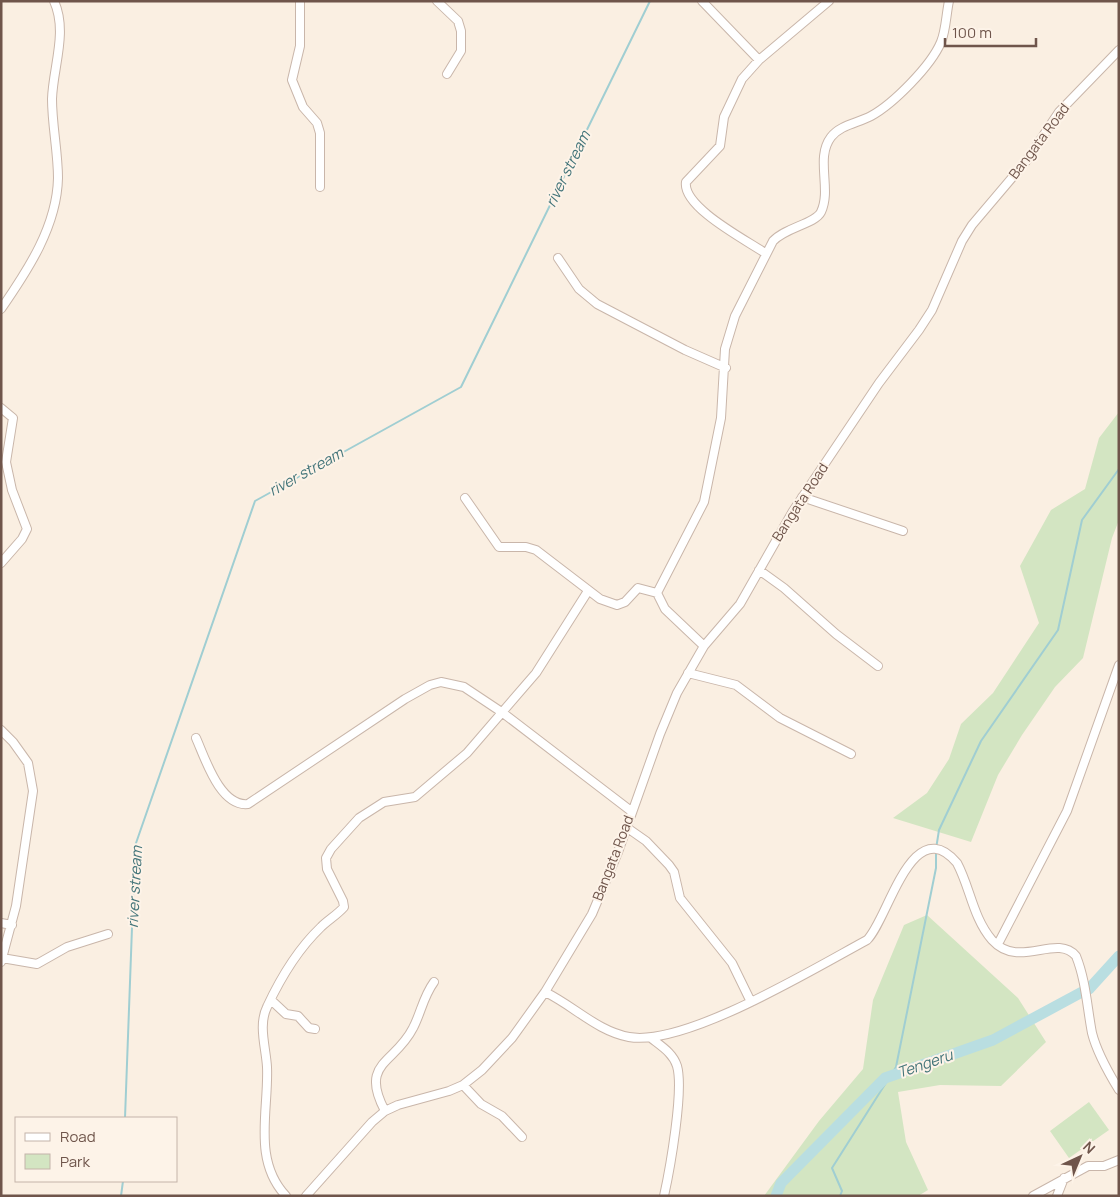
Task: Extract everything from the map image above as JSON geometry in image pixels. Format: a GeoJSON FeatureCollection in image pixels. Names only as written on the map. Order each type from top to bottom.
{"type":"FeatureCollection","features":[{"type":"Feature","properties":{"kind":"street"},"geometry":{"type":"LineString","coordinates":[[1,308],[15,288],[48,230],[57,194],[58,170],[52,99],[60,23],[54,1]]}},
{"type":"Feature","properties":{"kind":"street"},"geometry":{"type":"LineString","coordinates":[[300,1],[298,24],[300,46],[292,80],[302,107],[317,123],[320,133],[320,188]]}},
{"type":"Feature","properties":{"kind":"street"},"geometry":{"type":"LineString","coordinates":[[437,1],[458,21],[461,31],[461,51],[447,74]]}},
{"type":"Feature","properties":{"kind":"street"},"geometry":{"type":"LineString","coordinates":[[702,1],[759,60]]}},
{"type":"Feature","properties":{"kind":"street"},"geometry":{"type":"LineString","coordinates":[[766,253],[701,210],[688,196],[686,186],[688,178],[720,146],[728,107],[742,79],[759,60],[829,1]]}},
{"type":"Feature","properties":{"kind":"street"},"geometry":{"type":"LineString","coordinates":[[656,593],[704,502],[721,418],[726,368],[725,349],[735,316],[766,253],[782,232],[812,220],[821,212],[827,143],[841,129],[887,107],[920,72],[941,43],[949,1]]}},
{"type":"Feature","properties":{"kind":"street","name":"Bangata Road"},"geometry":{"type":"LineString","coordinates":[[306,1196],[372,1122],[385,1111],[398,1105],[449,1091],[463,1084],[490,1063],[512,1038],[545,992],[585,928],[618,852],[631,811],[660,734],[688,673],[704,646],[740,604],[802,497],[879,383],[926,320],[962,241],[972,225],[1027,160],[1059,112],[1119,50]]}},
{"type":"Feature","properties":{"kind":"street"},"geometry":{"type":"LineString","coordinates":[[558,258],[579,288],[598,304],[685,350],[726,368]]}},
{"type":"Feature","properties":{"kind":"street"},"geometry":{"type":"LineString","coordinates":[[1,408],[12,418],[6,462],[12,490],[27,528],[22,539],[1,563]]}},
{"type":"Feature","properties":{"kind":"street"},"geometry":{"type":"LineString","coordinates":[[802,497],[903,531]]}},
{"type":"Feature","properties":{"kind":"street"},"geometry":{"type":"LineString","coordinates":[[465,498],[499,547],[526,547],[536,550],[588,591],[600,599],[617,605],[625,602],[638,588],[656,593],[664,609],[704,646]]}},
{"type":"Feature","properties":{"kind":"street"},"geometry":{"type":"LineString","coordinates":[[759,570],[784,588],[836,634],[878,666]]}},
{"type":"Feature","properties":{"kind":"street"},"geometry":{"type":"LineString","coordinates":[[286,1196],[275,1181],[263,1136],[267,1086],[263,1023],[271,1000],[289,968],[310,939],[344,907],[344,901],[327,869],[326,858],[331,849],[359,818],[374,807],[391,800],[407,800],[415,797],[432,785],[467,753],[536,673],[588,591]]}},
{"type":"Feature","properties":{"kind":"street"},"geometry":{"type":"LineString","coordinates":[[998,944],[1066,810],[1119,665]]}},
{"type":"Feature","properties":{"kind":"street"},"geometry":{"type":"LineString","coordinates":[[688,673],[736,686],[780,718],[851,754]]}},
{"type":"Feature","properties":{"kind":"street"},"geometry":{"type":"LineString","coordinates":[[196,738],[223,792],[231,800],[242,804],[257,799],[430,685],[441,682],[457,684],[503,713],[631,811]]}},
{"type":"Feature","properties":{"kind":"street"},"geometry":{"type":"LineString","coordinates":[[1,730],[28,764],[33,791],[12,925],[2,960],[37,964],[67,947],[108,934]]}},
{"type":"Feature","properties":{"kind":"street"},"geometry":{"type":"LineString","coordinates":[[626,827],[646,841],[670,865],[674,872],[680,898],[732,963],[751,1002]]}},
{"type":"Feature","properties":{"kind":"street"},"geometry":{"type":"LineString","coordinates":[[545,992],[570,1005],[604,1029],[628,1037],[651,1038],[685,1030],[751,1002],[867,940],[877,927],[908,866],[926,850],[942,852],[956,864],[985,930],[1006,951],[1015,954],[1061,948],[1069,950],[1076,956],[1085,985],[1093,1035],[1104,1065],[1119,1090]]}},
{"type":"Feature","properties":{"kind":"street"},"geometry":{"type":"LineString","coordinates":[[1,923],[12,925]]}},
{"type":"Feature","properties":{"kind":"street"},"geometry":{"type":"LineString","coordinates":[[385,1111],[375,1090],[377,1076],[382,1065],[413,1029],[425,996],[434,982]]}},
{"type":"Feature","properties":{"kind":"street"},"geometry":{"type":"LineString","coordinates":[[271,1000],[286,1014],[298,1016],[309,1028],[315,1030]]}},
{"type":"Feature","properties":{"kind":"street"},"geometry":{"type":"LineString","coordinates":[[651,1038],[673,1057],[679,1080],[671,1154],[664,1196]]}},
{"type":"Feature","properties":{"kind":"street"},"geometry":{"type":"LineString","coordinates":[[463,1084],[481,1104],[502,1116],[522,1138]]}},
{"type":"Feature","properties":{"kind":"street"},"geometry":{"type":"LineString","coordinates":[[1033,1196],[1088,1166],[1104,1166],[1119,1160]]}},
{"type":"Feature","properties":{"kind":"street"},"geometry":{"type":"LineString","coordinates":[[1057,1196],[1064,1178]]}},
{"type":"Feature","properties":{"kind":"green space"},"geometry":{"type":"Polygon","coordinates":[[[1119,412],[1119,520],[1112,538],[1083,658],[1055,687],[1022,735],[998,775],[971,842],[893,818],[927,793],[949,759],[961,724],[993,693],[1039,623],[1020,566],[1051,510],[1085,489],[1099,438],[1119,412]]]}},
{"type":"Feature","properties":{"kind":"green space"},"geometry":{"type":"Polygon","coordinates":[[[927,915],[1018,998],[1046,1042],[1001,1086],[940,1085],[898,1092],[906,1142],[928,1190],[918,1196],[764,1196],[819,1121],[863,1069],[873,1000],[904,925],[927,915]]]}},
{"type":"Feature","properties":{"kind":"green space"},"geometry":{"type":"Polygon","coordinates":[[[1089,1102],[1109,1130],[1069,1158],[1050,1131],[1089,1102]]]}},
{"type":"Feature","properties":{"kind":"waterway","name":"river stream"},"geometry":{"type":"LineString","coordinates":[[125,1117],[135,846],[255,501],[461,387],[650,1]]}},
{"type":"Feature","properties":{"kind":"waterway"},"geometry":{"type":"LineString","coordinates":[[936,849],[939,830],[981,741],[1058,630],[1082,520],[1119,469]]}},
{"type":"Feature","properties":{"kind":"waterway"},"geometry":{"type":"LineString","coordinates":[[840,1196],[842,1191],[832,1168],[896,1067],[936,868],[936,854]]}},
{"type":"Feature","properties":{"kind":"waterway","name":"Tengeru"},"geometry":{"type":"LineString","coordinates":[[1089,989],[1119,956]]}},
{"type":"Feature","properties":{"kind":"waterway","name":"Tengeru"},"geometry":{"type":"LineString","coordinates":[[776,1196],[781,1183],[885,1078],[993,1040],[1082,992]]}},
{"type":"Feature","properties":{"kind":"waterway","name":"river stream"},"geometry":{"type":"LineString","coordinates":[[121,1196],[123,1182]]}}]}
